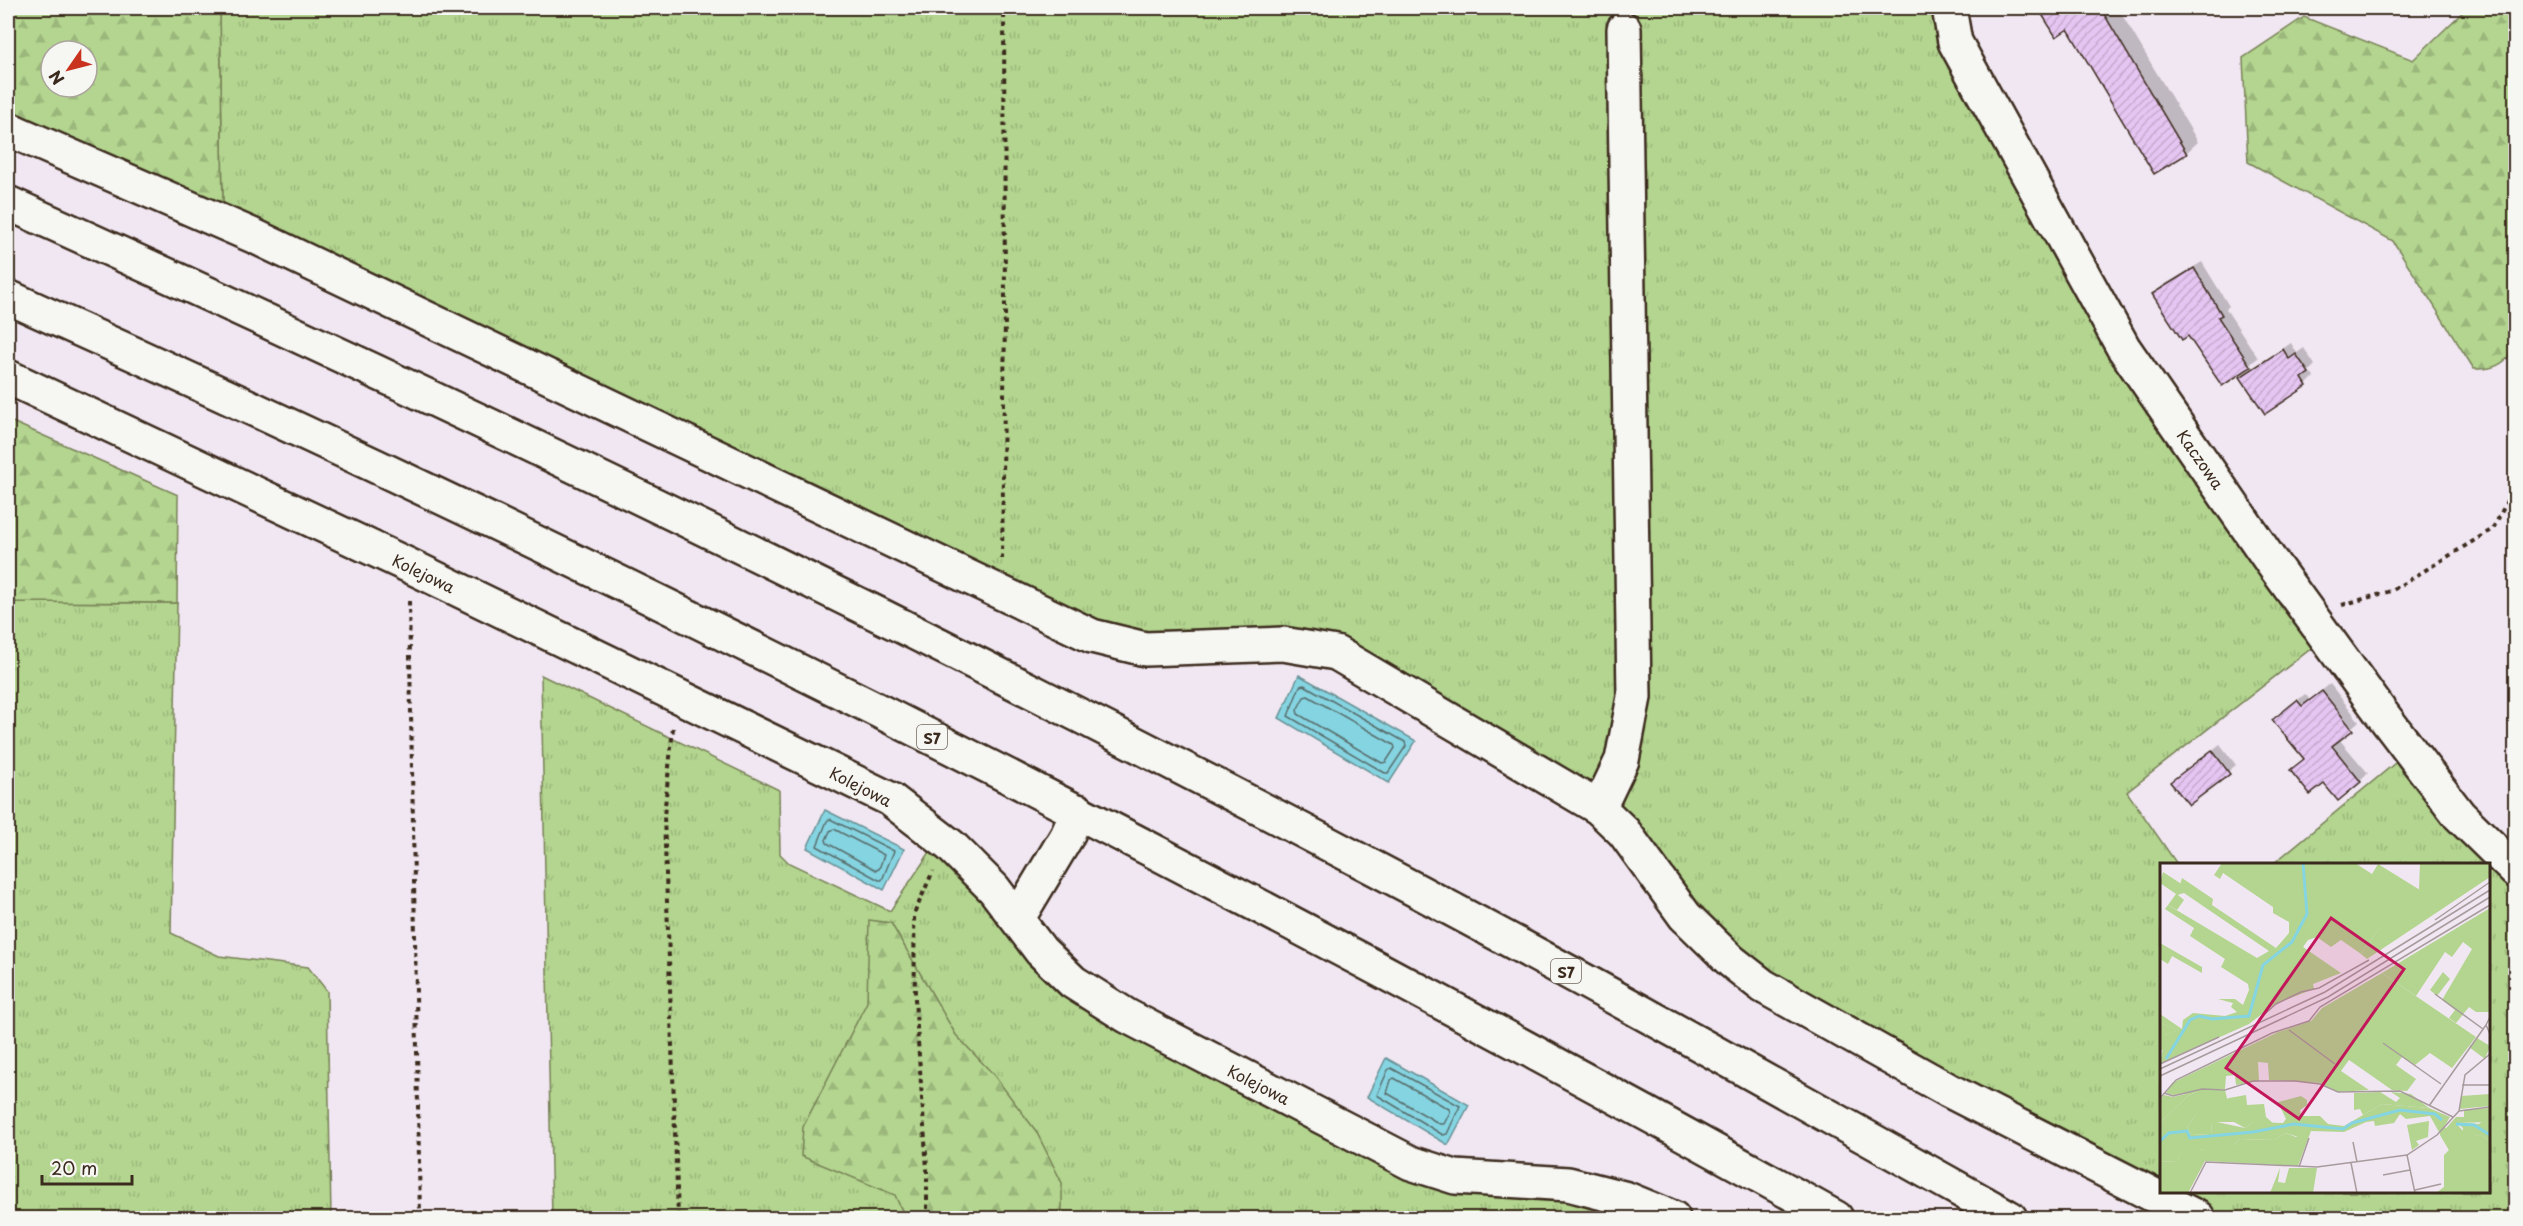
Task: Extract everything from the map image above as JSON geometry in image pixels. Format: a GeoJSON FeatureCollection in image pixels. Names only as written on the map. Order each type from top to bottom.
{"type":"FeatureCollection","features":[{"type":"Feature","properties":{"kind":"main road","name":"Kaczowa"},"geometry":{"type":"LineString","coordinates":[[1949,8],[1955,42],[2123,347],[2310,615],[2459,814],[2516,872]]}},
{"type":"Feature","properties":{"kind":"main road"},"geometry":{"type":"LineString","coordinates":[[1599,808],[1622,760],[1634,697],[1624,29]]}},
{"type":"Feature","properties":{"kind":"main road"},"geometry":{"type":"LineString","coordinates":[[8,129],[256,237],[1092,636],[1145,649],[1283,644],[1336,653],[1599,808],[1624,832],[1685,916],[1731,961],[1763,986],[1948,1090],[2198,1218]]}},
{"type":"Feature","properties":{"kind":"main road","name":"S7"},"geometry":{"type":"LineString","coordinates":[[8,202],[269,321],[538,448],[909,629],[1116,734],[1370,866],[1591,985],[2010,1218]]}},
{"type":"Feature","properties":{"kind":"main road","name":"S7"},"geometry":{"type":"LineString","coordinates":[[8,297],[499,524],[1078,811],[1501,1034],[1836,1218]]}},
{"type":"Feature","properties":{"kind":"main road","name":"Kolejowa"},"geometry":{"type":"LineString","coordinates":[[8,377],[412,567],[890,799],[951,846],[994,889],[1041,951],[1073,982],[1127,1016],[1411,1163],[1455,1177],[1568,1184],[1627,1199],[1673,1218]]}},
{"type":"Feature","properties":{"kind":"main road"},"geometry":{"type":"LineString","coordinates":[[1014,915],[1024,908],[1067,836],[1078,811]]}},
{"type":"Feature","properties":{"kind":"path"},"geometry":{"type":"LineString","coordinates":[[1002,594],[1005,327],[1004,8]]}},
{"type":"Feature","properties":{"kind":"path"},"geometry":{"type":"LineString","coordinates":[[2310,615],[2391,591],[2493,529],[2516,483]]}},
{"type":"Feature","properties":{"kind":"path"},"geometry":{"type":"LineString","coordinates":[[412,567],[409,624],[420,1218]]}},
{"type":"Feature","properties":{"kind":"path"},"geometry":{"type":"LineString","coordinates":[[678,1218],[664,816],[671,742],[679,698]]}},
{"type":"Feature","properties":{"kind":"path"},"geometry":{"type":"LineString","coordinates":[[927,1218],[927,1169],[915,999],[914,914],[932,871],[951,846]]}},
{"type":"Feature","properties":{"kind":"green space"},"geometry":{"type":"Polygon","coordinates":[[[8,8],[220,8],[223,209],[8,113],[8,8]]]}},
{"type":"Feature","properties":{"kind":"green space"},"geometry":{"type":"Polygon","coordinates":[[[220,8],[1939,8],[1944,42],[2322,640],[2127,792],[2176,863],[2160,863],[2160,1183],[1982,1091],[1766,974],[1702,917],[1604,797],[1460,707],[1323,638],[1170,637],[1124,630],[1086,619],[223,209],[220,8]]]}},
{"type":"Feature","properties":{"kind":"green space"},"geometry":{"type":"Polygon","coordinates":[[[2467,8],[2515,8],[2515,351],[2497,366],[2487,369],[2474,369],[2393,241],[2248,162],[2243,58],[2304,17],[2413,60],[2467,8]]]}},
{"type":"Feature","properties":{"kind":"green space"},"geometry":{"type":"Polygon","coordinates":[[[8,420],[178,495],[177,603],[8,602],[8,420]]]}},
{"type":"Feature","properties":{"kind":"green space"},"geometry":{"type":"Polygon","coordinates":[[[8,602],[177,603],[171,933],[219,956],[308,967],[327,991],[331,1218],[8,1218],[8,602]]]}},
{"type":"Feature","properties":{"kind":"green space"},"geometry":{"type":"Polygon","coordinates":[[[541,675],[779,790],[780,854],[789,863],[890,911],[932,849],[983,892],[1044,968],[1408,1173],[1559,1192],[1652,1218],[552,1218],[541,675]]]}},
{"type":"Feature","properties":{"kind":"green space"},"geometry":{"type":"Polygon","coordinates":[[[2406,754],[2515,878],[2515,1218],[2227,1218],[2177,1193],[2490,1193],[2490,863],[2274,863],[2406,754]]]}},
{"type":"Feature","properties":{"kind":"green space"},"geometry":{"type":"Polygon","coordinates":[[[869,920],[891,923],[956,1035],[993,1074],[1036,1131],[1062,1183],[1062,1218],[905,1218],[895,1195],[801,1156],[803,1127],[867,1002],[869,920]]]}},
{"type":"Feature","properties":{"kind":"water"},"geometry":{"type":"Polygon","coordinates":[[[1299,675],[1416,741],[1389,783],[1279,718],[1299,675]]]}},
{"type":"Feature","properties":{"kind":"water"},"geometry":{"type":"Polygon","coordinates":[[[825,810],[904,849],[884,890],[807,848],[825,810]]]}},
{"type":"Feature","properties":{"kind":"water"},"geometry":{"type":"Polygon","coordinates":[[[1386,1058],[1469,1105],[1448,1145],[1367,1097],[1386,1058]]]}},
{"type":"Feature","properties":{"kind":"building"},"geometry":{"type":"Polygon","coordinates":[[[2038,8],[2104,8],[2101,9],[2187,154],[2154,174],[2068,29],[2056,37],[2038,8]]]}},
{"type":"Feature","properties":{"kind":"building"},"geometry":{"type":"Polygon","coordinates":[[[2194,268],[2222,315],[2218,317],[2251,367],[2222,386],[2188,336],[2182,340],[2152,294],[2194,268]]]}},
{"type":"Feature","properties":{"kind":"building"},"geometry":{"type":"Polygon","coordinates":[[[2283,349],[2289,359],[2296,354],[2309,373],[2302,378],[2307,386],[2265,414],[2240,377],[2283,349]]]}},
{"type":"Feature","properties":{"kind":"building"},"geometry":{"type":"Polygon","coordinates":[[[2322,691],[2353,730],[2332,746],[2361,782],[2338,801],[2324,784],[2310,795],[2290,770],[2304,759],[2272,720],[2297,700],[2302,706],[2322,691]]]}},
{"type":"Feature","properties":{"kind":"building"},"geometry":{"type":"Polygon","coordinates":[[[2212,750],[2230,774],[2189,805],[2170,782],[2212,750]]]}}]}
